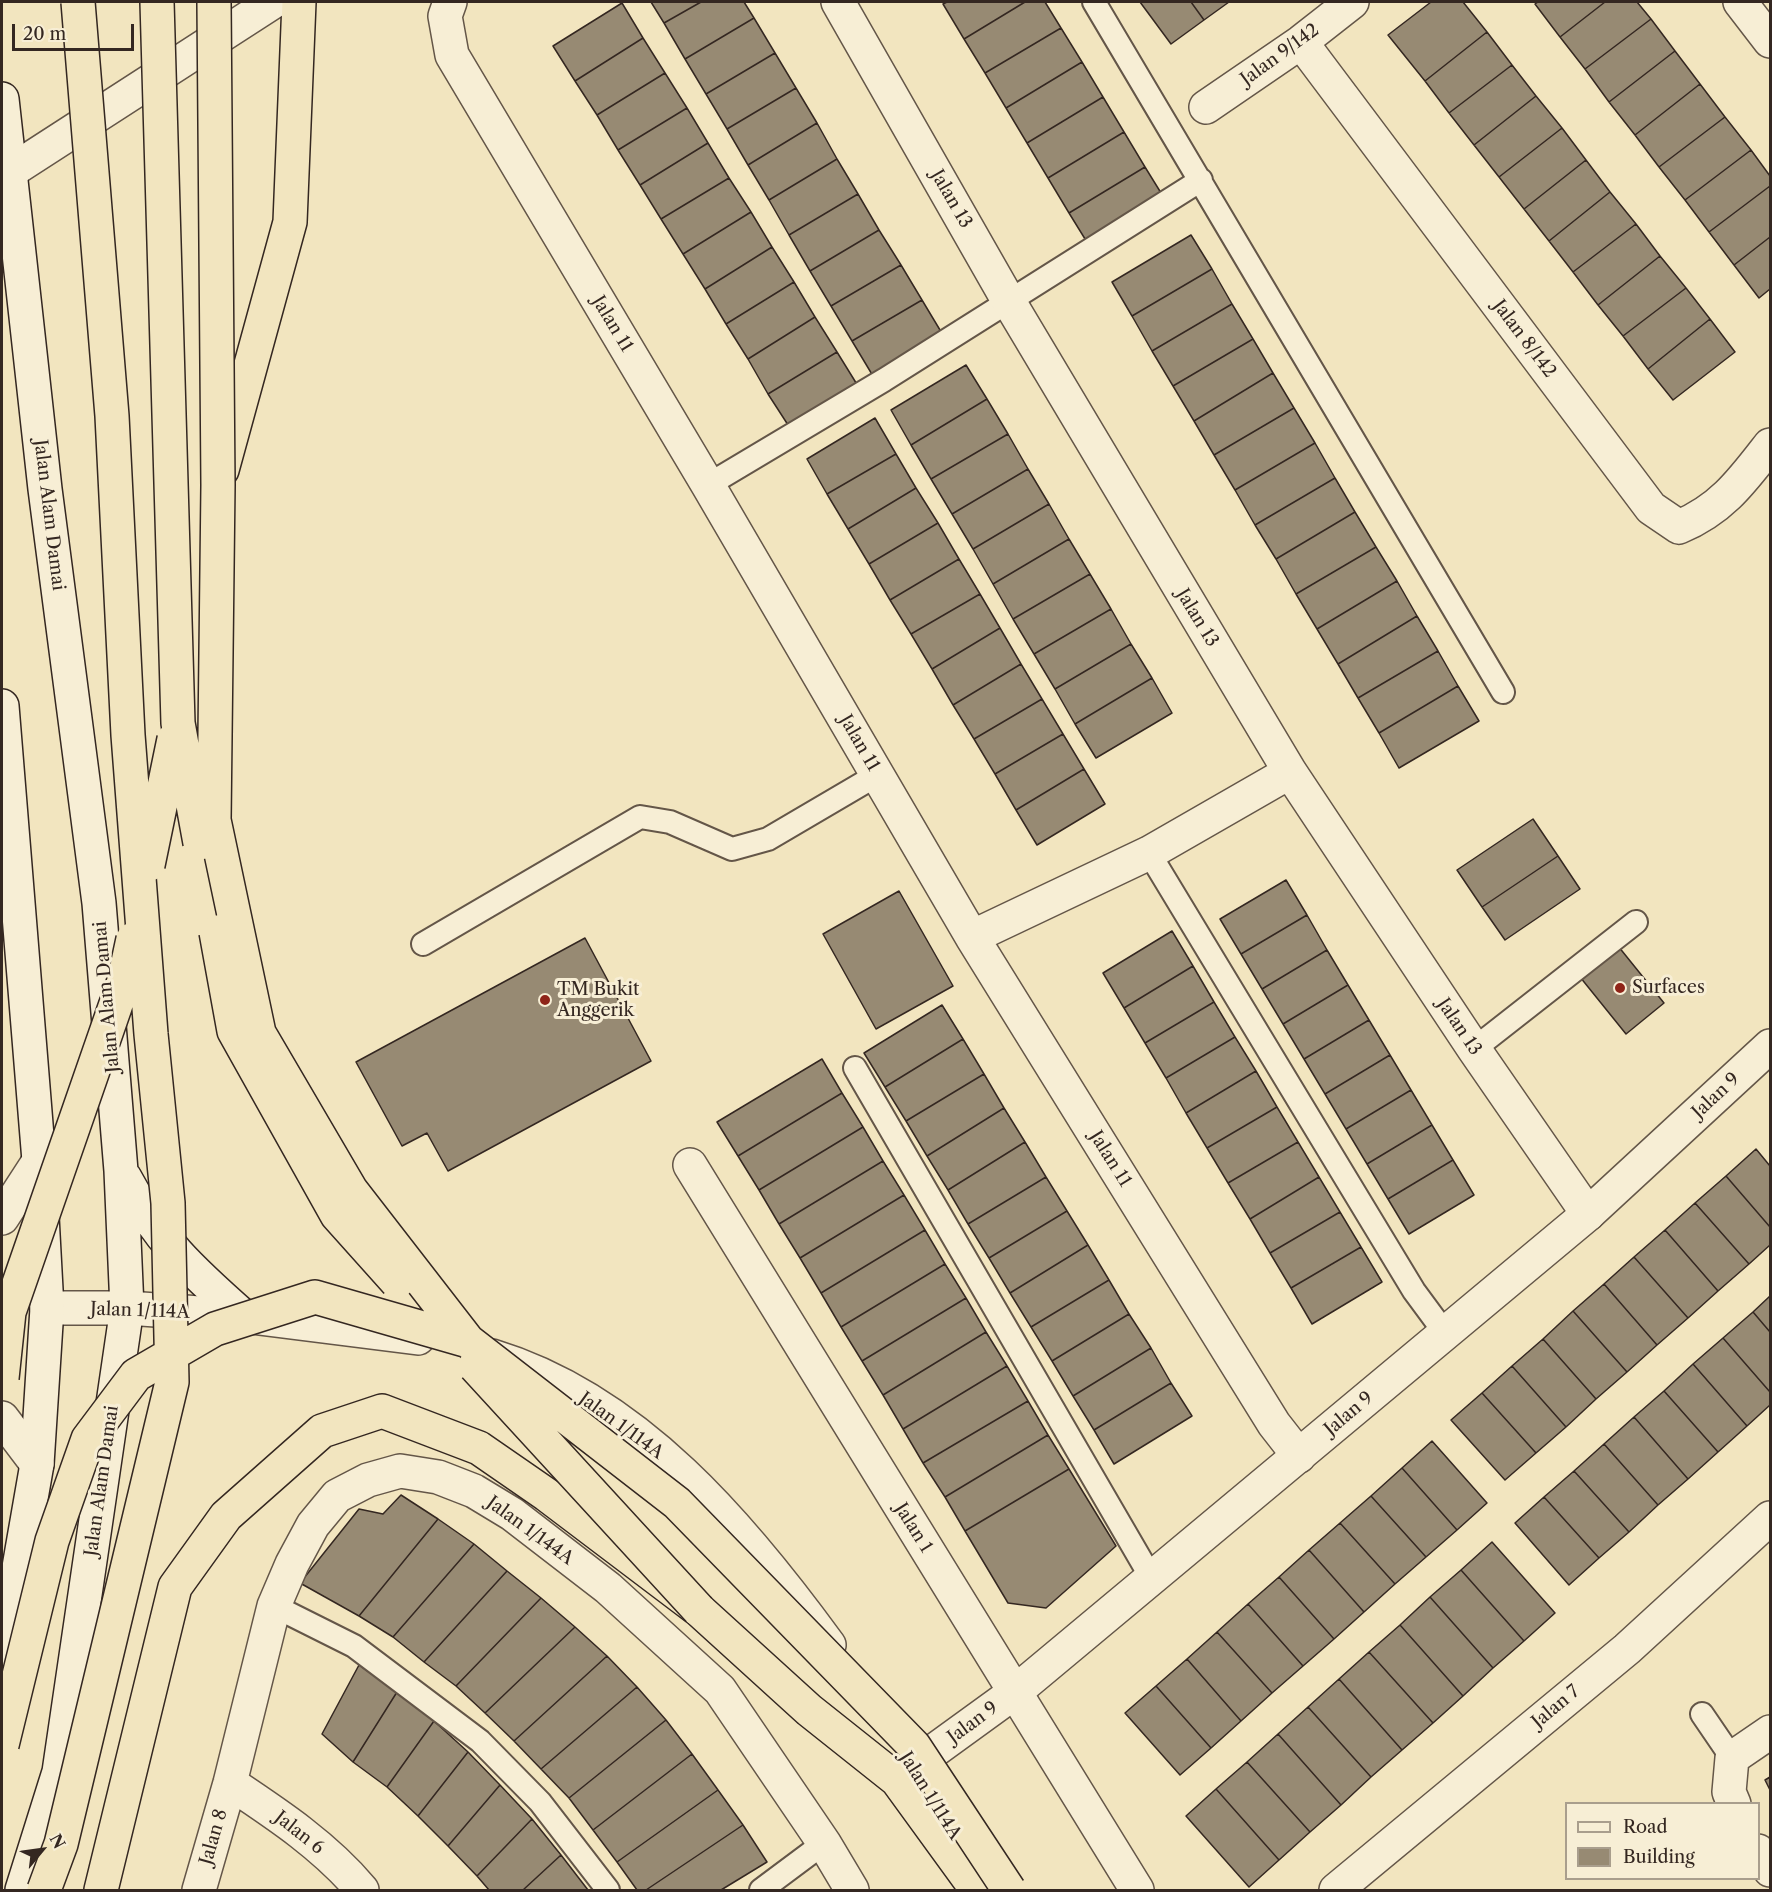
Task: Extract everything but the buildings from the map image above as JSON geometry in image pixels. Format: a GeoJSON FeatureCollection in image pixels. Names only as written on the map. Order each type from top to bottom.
{"type":"FeatureCollection","features":[{"type":"Feature","properties":{"kind":"highway"},"geometry":{"type":"LineString","coordinates":[[44,1890],[61,1844],[172,1382],[168,1203],[151,1034],[128,735],[112,416],[78,2]]}},
{"type":"Feature","properties":{"kind":"highway"},"geometry":{"type":"LineString","coordinates":[[157,2],[178,723],[234,1031],[337,1215],[699,1610]]}},
{"type":"Feature","properties":{"kind":"highway"},"geometry":{"type":"LineString","coordinates":[[214,2],[218,485],[214,820],[259,1033],[351,1190],[468,1341],[677,1503],[914,1746],[1010,1890]]}},
{"type":"Feature","properties":{"kind":"highway"},"geometry":{"type":"LineString","coordinates":[[218,485],[290,222],[299,2]]}},
{"type":"Feature","properties":{"kind":"highway"},"geometry":{"type":"LineString","coordinates":[[2,1378],[9,1312],[124,981],[178,723]]}},
{"type":"Feature","properties":{"kind":"highway"},"geometry":{"type":"LineString","coordinates":[[2,1745],[52,1541],[88,1439],[136,1375],[215,1329],[315,1297],[468,1341]]}},
{"type":"Feature","properties":{"kind":"highway"},"geometry":{"type":"LineString","coordinates":[[101,1890],[175,1587],[226,1516],[322,1431],[382,1412],[479,1448],[547,1495],[699,1610],[809,1710],[897,1780],[977,1890]]}},
{"type":"Feature","properties":{"kind":"street"},"geometry":{"type":"LineString","coordinates":[[5,175],[273,2]]}},
{"type":"Feature","properties":{"kind":"street","name":"Jalan 13"},"geometry":{"type":"LineString","coordinates":[[838,2],[1008,300],[1290,772],[1473,1049],[1588,1214]]}},
{"type":"Feature","properties":{"kind":"street","name":"Jalan 9/142"},"geometry":{"type":"LineString","coordinates":[[1206,107],[1301,42],[1352,2]]}},
{"type":"Feature","properties":{"kind":"street"},"geometry":{"type":"LineString","coordinates":[[1740,2],[1770,41]]}},
{"type":"Feature","properties":{"kind":"street","name":"Jalan 11"},"geometry":{"type":"LineString","coordinates":[[447,9],[452,55],[708,485],[972,937],[1274,1424],[1299,1455]]}},
{"type":"Feature","properties":{"kind":"street","name":"Jalan 8/142"},"geometry":{"type":"LineString","coordinates":[[1301,42],[1651,508],[1679,527],[1702,518],[1728,497],[1770,445]]}},
{"type":"Feature","properties":{"kind":"street","name":"Jalan Alam Damai"},"geometry":{"type":"LineString","coordinates":[[2,99],[5,175],[99,903],[121,1171],[127,1308],[59,1772],[22,1890]]}},
{"type":"Feature","properties":{"kind":"street"},"geometry":{"type":"LineString","coordinates":[[2,706],[39,1161],[47,1308],[37,1464],[2,1665]]}},
{"type":"Feature","properties":{"kind":"street"},"geometry":{"type":"LineString","coordinates":[[972,937],[1149,854],[1290,772]]}},
{"type":"Feature","properties":{"kind":"street","name":"Jalan 9"},"geometry":{"type":"LineString","coordinates":[[913,1766],[1015,1692],[1152,1579],[1588,1214],[1770,1049]]}},
{"type":"Feature","properties":{"kind":"street"},"geometry":{"type":"LineString","coordinates":[[2,1218],[39,1161]]}},
{"type":"Feature","properties":{"kind":"street","name":"Jalan 1"},"geometry":{"type":"LineString","coordinates":[[690,1165],[1137,1890]]}},
{"type":"Feature","properties":{"kind":"street"},"geometry":{"type":"LineString","coordinates":[[121,1171],[143,1212],[164,1240],[187,1267],[243,1316]]}},
{"type":"Feature","properties":{"kind":"street","name":"Jalan 1/114A"},"geometry":{"type":"LineString","coordinates":[[47,1308],[127,1308],[243,1316],[407,1335],[494,1356],[552,1378],[609,1414],[691,1478],[773,1568],[913,1766],[988,1890]]}},
{"type":"Feature","properties":{"kind":"street"},"geometry":{"type":"LineString","coordinates":[[2,1418],[37,1464]]}},
{"type":"Feature","properties":{"kind":"street","name":"Jalan 1/144A"},"geometry":{"type":"LineString","coordinates":[[230,1783],[274,1606],[313,1525],[337,1496],[368,1480],[400,1471],[438,1477],[474,1491],[512,1514],[608,1588],[720,1690],[824,1843],[852,1890]]}},
{"type":"Feature","properties":{"kind":"street","name":"Jalan 7"},"geometry":{"type":"LineString","coordinates":[[1336,1890],[1627,1649],[1770,1518]]}},
{"type":"Feature","properties":{"kind":"street"},"geometry":{"type":"LineString","coordinates":[[1734,1802],[1729,1792],[1732,1758],[1770,1732]]}},
{"type":"Feature","properties":{"kind":"street","name":"Jalan 8"},"geometry":{"type":"LineString","coordinates":[[199,1890],[230,1783]]}},
{"type":"Feature","properties":{"kind":"street","name":"Jalan 6"},"geometry":{"type":"LineString","coordinates":[[230,1783],[293,1825],[347,1872],[362,1890]]}},
{"type":"Feature","properties":{"kind":"street"},"geometry":{"type":"LineString","coordinates":[[1760,1854],[1770,1870]]}},
{"type":"Feature","properties":{"kind":"lane"},"geometry":{"type":"LineString","coordinates":[[1094,2],[1503,692]]}},
{"type":"Feature","properties":{"kind":"lane"},"geometry":{"type":"LineString","coordinates":[[708,485],[884,380],[1201,180]]}},
{"type":"Feature","properties":{"kind":"lane"},"geometry":{"type":"LineString","coordinates":[[423,944],[640,817],[670,822],[732,849],[768,839],[878,775]]}},
{"type":"Feature","properties":{"kind":"lane"},"geometry":{"type":"LineString","coordinates":[[1149,854],[1414,1291],[1445,1333]]}},
{"type":"Feature","properties":{"kind":"lane"},"geometry":{"type":"LineString","coordinates":[[1473,1049],[1636,922]]}},
{"type":"Feature","properties":{"kind":"lane"},"geometry":{"type":"LineString","coordinates":[[855,1068],[1152,1579]]}},
{"type":"Feature","properties":{"kind":"lane"},"geometry":{"type":"LineString","coordinates":[[274,1606],[354,1646],[480,1741],[540,1802],[608,1890]]}},
{"type":"Feature","properties":{"kind":"lane"},"geometry":{"type":"LineString","coordinates":[[1702,1714],[1732,1758]]}},
{"type":"Feature","properties":{"kind":"lane"},"geometry":{"type":"LineString","coordinates":[[761,1890],[824,1843]]}},
{"type":"Feature","properties":{"kind":"place","name":"Surfaces"},"geometry":{"type":"Point","coordinates":[1620,988]}},
{"type":"Feature","properties":{"kind":"place","name":"TM Bukit Anggerik"},"geometry":{"type":"Point","coordinates":[545,1000]}}]}
